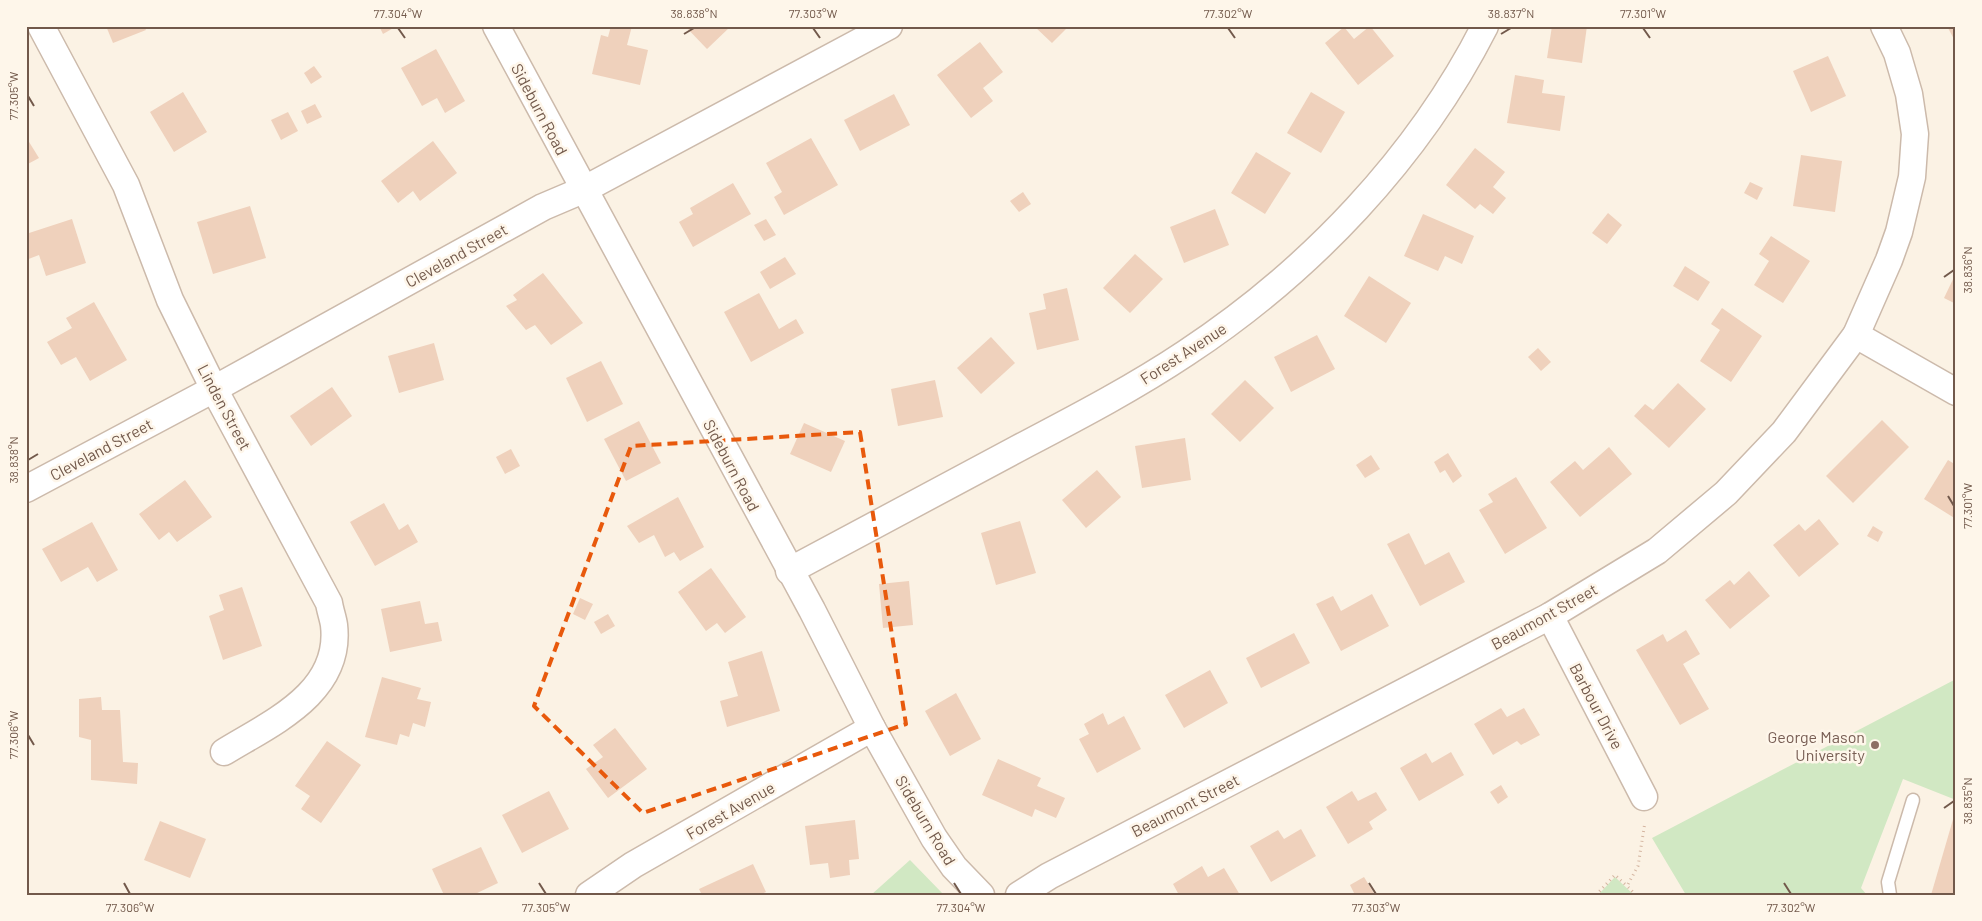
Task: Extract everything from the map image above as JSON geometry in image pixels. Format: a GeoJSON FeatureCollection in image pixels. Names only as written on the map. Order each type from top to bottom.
{"type":"FeatureCollection","features":[{"type":"Feature","properties":{"kind":"street","name":"Linden Street"},"geometry":{"type":"LineString","coordinates":[[41,26],[126,186],[170,300],[214,389],[329,603],[334,626],[333,650],[326,672],[313,692],[292,710],[224,752]]}},
{"type":"Feature","properties":{"kind":"street","name":"Sideburn Road"},"geometry":{"type":"LineString","coordinates":[[496,26],[872,728],[934,838],[954,868],[981,895]]}},
{"type":"Feature","properties":{"kind":"street","name":"Cleveland Street"},"geometry":{"type":"LineString","coordinates":[[26,489],[214,389],[544,207],[583,190],[889,26]]}},
{"type":"Feature","properties":{"kind":"street","name":"Forest Avenue"},"geometry":{"type":"LineString","coordinates":[[789,571],[1144,380],[1186,354],[1225,326],[1273,288],[1317,248],[1366,198],[1436,108],[1476,44],[1485,26]]}},
{"type":"Feature","properties":{"kind":"street","name":"Beaumont Street"},"geometry":{"type":"LineString","coordinates":[[1020,895],[1058,871],[1550,616],[1657,551],[1726,493],[1784,432],[1856,335],[1889,260],[1899,232],[1912,177],[1915,134],[1909,94],[1897,53],[1884,26]]}},
{"type":"Feature","properties":{"kind":"street"},"geometry":{"type":"LineString","coordinates":[[1856,335],[1956,392]]}},
{"type":"Feature","properties":{"kind":"street","name":"Barbour Drive"},"geometry":{"type":"LineString","coordinates":[[1550,616],[1644,796]]}},
{"type":"Feature","properties":{"kind":"street","name":"Forest Avenue"},"geometry":{"type":"LineString","coordinates":[[589,895],[632,865],[872,728]]}},
{"type":"Feature","properties":{"kind":"lane"},"geometry":{"type":"LineString","coordinates":[[1890,895],[1888,882],[1913,800]]}},
{"type":"Feature","properties":{"kind":"path"},"geometry":{"type":"LineString","coordinates":[[1627,886],[1638,866],[1645,829],[1644,796]]}},
{"type":"Feature","properties":{"kind":"path"},"geometry":{"type":"LineString","coordinates":[[1596,895],[1615,875],[1636,895]]}},
{"type":"Feature","properties":{"kind":"highlighted area"},"geometry":{"type":"Polygon","coordinates":[[[860,432],[906,724],[643,813],[534,706],[631,446],[860,432]]]}},
{"type":"Feature","properties":{"kind":"green space","name":"George Mason University"},"geometry":{"type":"Polygon","coordinates":[[[1956,679],[1956,800],[1903,779],[1861,888],[1867,895],[1686,895],[1652,838],[1956,679]]]}},
{"type":"Feature","properties":{"kind":"green space"},"geometry":{"type":"Polygon","coordinates":[[[910,860],[944,895],[871,895],[910,860]]]}},
{"type":"Feature","properties":{"kind":"green space"},"geometry":{"type":"Polygon","coordinates":[[[1615,877],[1634,895],[1598,895],[1615,877]]]}},
{"type":"Feature","properties":{"kind":"building"},"geometry":{"type":"Polygon","coordinates":[[[106,26],[144,26],[146,30],[113,43],[106,26]]]}},
{"type":"Feature","properties":{"kind":"building"},"geometry":{"type":"Polygon","coordinates":[[[379,26],[397,26],[383,34],[379,26]]]}},
{"type":"Feature","properties":{"kind":"building"},"geometry":{"type":"Polygon","coordinates":[[[611,26],[632,26],[627,45],[648,50],[640,85],[592,74],[601,35],[608,37],[611,26]]]}},
{"type":"Feature","properties":{"kind":"building"},"geometry":{"type":"Polygon","coordinates":[[[685,26],[731,26],[707,49],[685,26]]]}},
{"type":"Feature","properties":{"kind":"building"},"geometry":{"type":"Polygon","coordinates":[[[1034,26],[1069,26],[1052,43],[1034,26]]]}},
{"type":"Feature","properties":{"kind":"building"},"geometry":{"type":"Polygon","coordinates":[[[1370,26],[1394,56],[1358,85],[1325,43],[1344,27],[1354,39],[1370,26]]]}},
{"type":"Feature","properties":{"kind":"building"},"geometry":{"type":"Polygon","coordinates":[[[1552,26],[1587,26],[1582,63],[1547,58],[1552,26]]]}},
{"type":"Feature","properties":{"kind":"building"},"geometry":{"type":"Polygon","coordinates":[[[1947,26],[1956,26],[1956,43],[1947,26]]]}},
{"type":"Feature","properties":{"kind":"building"},"geometry":{"type":"Polygon","coordinates":[[[980,42],[1003,72],[983,88],[993,101],[971,118],[937,75],[980,42]]]}},
{"type":"Feature","properties":{"kind":"building"},"geometry":{"type":"Polygon","coordinates":[[[436,49],[465,101],[445,113],[437,98],[422,106],[401,68],[436,49]]]}},
{"type":"Feature","properties":{"kind":"building"},"geometry":{"type":"Polygon","coordinates":[[[1828,56],[1846,96],[1811,112],[1793,71],[1828,56]]]}},
{"type":"Feature","properties":{"kind":"building"},"geometry":{"type":"Polygon","coordinates":[[[314,66],[322,77],[311,84],[304,73],[314,66]]]}},
{"type":"Feature","properties":{"kind":"building"},"geometry":{"type":"Polygon","coordinates":[[[1515,75],[1544,80],[1542,93],[1565,96],[1560,131],[1507,123],[1515,75]]]}},
{"type":"Feature","properties":{"kind":"building"},"geometry":{"type":"Polygon","coordinates":[[[183,92],[207,132],[174,152],[150,112],[183,92]]]}},
{"type":"Feature","properties":{"kind":"building"},"geometry":{"type":"Polygon","coordinates":[[[1311,92],[1345,112],[1321,153],[1287,133],[1311,92]]]}},
{"type":"Feature","properties":{"kind":"building"},"geometry":{"type":"Polygon","coordinates":[[[894,94],[910,125],[860,151],[844,120],[894,94]]]}},
{"type":"Feature","properties":{"kind":"building"},"geometry":{"type":"Polygon","coordinates":[[[315,104],[322,117],[307,124],[301,111],[315,104]]]}},
{"type":"Feature","properties":{"kind":"building"},"geometry":{"type":"Polygon","coordinates":[[[288,112],[298,131],[281,140],[271,120],[288,112]]]}},
{"type":"Feature","properties":{"kind":"building"},"geometry":{"type":"Polygon","coordinates":[[[26,137],[39,158],[26,165],[26,137]]]}},
{"type":"Feature","properties":{"kind":"building"},"geometry":{"type":"Polygon","coordinates":[[[811,138],[838,185],[784,215],[774,197],[782,192],[766,163],[811,138]]]}},
{"type":"Feature","properties":{"kind":"building"},"geometry":{"type":"Polygon","coordinates":[[[433,141],[457,173],[420,201],[413,191],[398,203],[381,181],[433,141]]]}},
{"type":"Feature","properties":{"kind":"building"},"geometry":{"type":"Polygon","coordinates":[[[1475,148],[1505,172],[1493,187],[1506,198],[1493,214],[1480,204],[1475,209],[1446,185],[1475,148]]]}},
{"type":"Feature","properties":{"kind":"building"},"geometry":{"type":"Polygon","coordinates":[[[1256,152],[1291,173],[1265,214],[1231,193],[1256,152]]]}},
{"type":"Feature","properties":{"kind":"building"},"geometry":{"type":"Polygon","coordinates":[[[1801,155],[1842,161],[1835,212],[1793,206],[1801,155]]]}},
{"type":"Feature","properties":{"kind":"building"},"geometry":{"type":"Polygon","coordinates":[[[1750,182],[1763,188],[1757,200],[1744,193],[1750,182]]]}},
{"type":"Feature","properties":{"kind":"building"},"geometry":{"type":"Polygon","coordinates":[[[733,183],[751,214],[693,247],[679,222],[693,214],[690,208],[733,183]]]}},
{"type":"Feature","properties":{"kind":"building"},"geometry":{"type":"Polygon","coordinates":[[[1023,192],[1031,204],[1019,212],[1010,201],[1023,192]]]}},
{"type":"Feature","properties":{"kind":"building"},"geometry":{"type":"Polygon","coordinates":[[[250,206],[266,258],[213,274],[197,222],[250,206]]]}},
{"type":"Feature","properties":{"kind":"building"},"geometry":{"type":"Polygon","coordinates":[[[1215,209],[1229,245],[1184,263],[1170,227],[1215,209]]]}},
{"type":"Feature","properties":{"kind":"building"},"geometry":{"type":"Polygon","coordinates":[[[1608,213],[1622,225],[1607,244],[1592,233],[1608,213]]]}},
{"type":"Feature","properties":{"kind":"building"},"geometry":{"type":"Polygon","coordinates":[[[1423,214],[1474,236],[1462,264],[1445,256],[1438,271],[1404,256],[1423,214]]]}},
{"type":"Feature","properties":{"kind":"building"},"geometry":{"type":"Polygon","coordinates":[[[72,219],[86,263],[46,276],[39,255],[26,260],[26,234],[72,219]]]}},
{"type":"Feature","properties":{"kind":"building"},"geometry":{"type":"Polygon","coordinates":[[[766,219],[776,235],[764,241],[754,225],[766,219]]]}},
{"type":"Feature","properties":{"kind":"building"},"geometry":{"type":"Polygon","coordinates":[[[1771,236],[1810,261],[1783,303],[1754,285],[1769,261],[1759,254],[1771,236]]]}},
{"type":"Feature","properties":{"kind":"building"},"geometry":{"type":"Polygon","coordinates":[[[1135,254],[1163,279],[1130,313],[1103,288],[1135,254]]]}},
{"type":"Feature","properties":{"kind":"building"},"geometry":{"type":"Polygon","coordinates":[[[785,257],[796,274],[770,289],[760,272],[785,257]]]}},
{"type":"Feature","properties":{"kind":"building"},"geometry":{"type":"Polygon","coordinates":[[[1685,266],[1710,282],[1698,301],[1673,286],[1685,266]]]}},
{"type":"Feature","properties":{"kind":"building"},"geometry":{"type":"Polygon","coordinates":[[[543,273],[583,323],[551,345],[535,325],[526,330],[506,306],[517,300],[513,295],[543,273]]]}},
{"type":"Feature","properties":{"kind":"building"},"geometry":{"type":"Polygon","coordinates":[[[1956,273],[1956,304],[1944,298],[1956,273]]]}},
{"type":"Feature","properties":{"kind":"building"},"geometry":{"type":"Polygon","coordinates":[[[1369,276],[1411,303],[1386,343],[1344,316],[1369,276]]]}},
{"type":"Feature","properties":{"kind":"building"},"geometry":{"type":"Polygon","coordinates":[[[1067,288],[1079,340],[1037,350],[1029,313],[1046,309],[1043,294],[1067,288]]]}},
{"type":"Feature","properties":{"kind":"building"},"geometry":{"type":"Polygon","coordinates":[[[759,293],[779,329],[796,319],[804,333],[751,362],[724,312],[759,293]]]}},
{"type":"Feature","properties":{"kind":"building"},"geometry":{"type":"Polygon","coordinates":[[[94,302],[127,360],[90,381],[76,357],[61,365],[47,342],[72,328],[66,318],[94,302]]]}},
{"type":"Feature","properties":{"kind":"building"},"geometry":{"type":"Polygon","coordinates":[[[1722,308],[1762,336],[1731,382],[1700,361],[1720,330],[1711,324],[1722,308]]]}},
{"type":"Feature","properties":{"kind":"building"},"geometry":{"type":"Polygon","coordinates":[[[1317,335],[1335,369],[1291,392],[1274,357],[1317,335]]]}},
{"type":"Feature","properties":{"kind":"building"},"geometry":{"type":"Polygon","coordinates":[[[991,337],[1015,363],[981,394],[957,368],[991,337]]]}},
{"type":"Feature","properties":{"kind":"building"},"geometry":{"type":"Polygon","coordinates":[[[434,343],[444,380],[399,393],[388,356],[434,343]]]}},
{"type":"Feature","properties":{"kind":"building"},"geometry":{"type":"Polygon","coordinates":[[[1538,348],[1551,362],[1541,371],[1528,357],[1538,348]]]}},
{"type":"Feature","properties":{"kind":"building"},"geometry":{"type":"Polygon","coordinates":[[[601,361],[623,404],[587,422],[566,378],[601,361]]]}},
{"type":"Feature","properties":{"kind":"building"},"geometry":{"type":"Polygon","coordinates":[[[935,380],[943,417],[898,426],[891,389],[935,380]]]}},
{"type":"Feature","properties":{"kind":"building"},"geometry":{"type":"Polygon","coordinates":[[[1245,380],[1274,408],[1240,442],[1211,414],[1245,380]]]}},
{"type":"Feature","properties":{"kind":"building"},"geometry":{"type":"Polygon","coordinates":[[[1678,383],[1706,409],[1669,448],[1634,416],[1645,404],[1653,410],[1678,383]]]}},
{"type":"Feature","properties":{"kind":"building"},"geometry":{"type":"Polygon","coordinates":[[[332,387],[352,416],[311,446],[290,416],[332,387]]]}},
{"type":"Feature","properties":{"kind":"building"},"geometry":{"type":"Polygon","coordinates":[[[1882,420],[1909,447],[1853,503],[1826,476],[1882,420]]]}},
{"type":"Feature","properties":{"kind":"building"},"geometry":{"type":"Polygon","coordinates":[[[639,421],[661,463],[626,481],[604,439],[639,421]]]}},
{"type":"Feature","properties":{"kind":"building"},"geometry":{"type":"Polygon","coordinates":[[[804,423],[845,441],[831,472],[790,454],[804,423]]]}},
{"type":"Feature","properties":{"kind":"building"},"geometry":{"type":"Polygon","coordinates":[[[1185,438],[1191,480],[1142,488],[1135,446],[1185,438]]]}},
{"type":"Feature","properties":{"kind":"building"},"geometry":{"type":"Polygon","coordinates":[[[1609,447],[1632,474],[1580,517],[1550,482],[1575,461],[1583,470],[1609,447]]]}},
{"type":"Feature","properties":{"kind":"building"},"geometry":{"type":"Polygon","coordinates":[[[511,449],[520,466],[505,474],[496,457],[511,449]]]}},
{"type":"Feature","properties":{"kind":"building"},"geometry":{"type":"Polygon","coordinates":[[[1448,453],[1462,476],[1453,483],[1445,470],[1440,473],[1434,462],[1448,453]]]}},
{"type":"Feature","properties":{"kind":"building"},"geometry":{"type":"Polygon","coordinates":[[[1371,455],[1380,469],[1365,478],[1356,465],[1371,455]]]}},
{"type":"Feature","properties":{"kind":"building"},"geometry":{"type":"Polygon","coordinates":[[[1948,460],[1956,465],[1956,519],[1924,499],[1948,460]]]}},
{"type":"Feature","properties":{"kind":"building"},"geometry":{"type":"Polygon","coordinates":[[[1097,470],[1121,497],[1086,528],[1062,500],[1097,470]]]}},
{"type":"Feature","properties":{"kind":"building"},"geometry":{"type":"Polygon","coordinates":[[[1516,477],[1547,528],[1505,554],[1479,510],[1493,502],[1488,494],[1516,477]]]}},
{"type":"Feature","properties":{"kind":"building"},"geometry":{"type":"Polygon","coordinates":[[[185,480],[212,517],[177,542],[169,532],[159,540],[139,514],[185,480]]]}},
{"type":"Feature","properties":{"kind":"building"},"geometry":{"type":"Polygon","coordinates":[[[678,497],[704,547],[680,561],[674,552],[665,557],[654,535],[639,543],[627,526],[678,497]]]}},
{"type":"Feature","properties":{"kind":"building"},"geometry":{"type":"Polygon","coordinates":[[[384,503],[399,530],[408,524],[418,542],[375,566],[350,522],[384,503]]]}},
{"type":"Feature","properties":{"kind":"building"},"geometry":{"type":"Polygon","coordinates":[[[1819,519],[1839,544],[1799,577],[1773,545],[1799,524],[1805,531],[1819,519]]]}},
{"type":"Feature","properties":{"kind":"building"},"geometry":{"type":"Polygon","coordinates":[[[1020,521],[1036,573],[996,585],[981,533],[1020,521]]]}},
{"type":"Feature","properties":{"kind":"building"},"geometry":{"type":"Polygon","coordinates":[[[92,522],[118,570],[97,582],[88,567],[61,582],[42,549],[92,522]]]}},
{"type":"Feature","properties":{"kind":"building"},"geometry":{"type":"Polygon","coordinates":[[[1873,526],[1883,532],[1878,542],[1867,536],[1873,526]]]}},
{"type":"Feature","properties":{"kind":"building"},"geometry":{"type":"Polygon","coordinates":[[[1409,533],[1425,565],[1449,552],[1465,582],[1420,606],[1387,544],[1409,533]]]}},
{"type":"Feature","properties":{"kind":"building"},"geometry":{"type":"Polygon","coordinates":[[[711,568],[746,617],[725,633],[717,623],[706,631],[678,592],[711,568]]]}},
{"type":"Feature","properties":{"kind":"building"},"geometry":{"type":"Polygon","coordinates":[[[1749,571],[1770,596],[1730,629],[1705,600],[1730,580],[1734,585],[1749,571]]]}},
{"type":"Feature","properties":{"kind":"building"},"geometry":{"type":"Polygon","coordinates":[[[909,581],[913,625],[883,628],[879,584],[909,581]]]}},
{"type":"Feature","properties":{"kind":"building"},"geometry":{"type":"Polygon","coordinates":[[[242,587],[262,646],[223,660],[209,616],[224,610],[219,595],[242,587]]]}},
{"type":"Feature","properties":{"kind":"building"},"geometry":{"type":"Polygon","coordinates":[[[1372,594],[1389,626],[1341,651],[1316,604],[1333,596],[1341,611],[1372,594]]]}},
{"type":"Feature","properties":{"kind":"building"},"geometry":{"type":"Polygon","coordinates":[[[580,598],[593,604],[585,620],[573,614],[580,598]]]}},
{"type":"Feature","properties":{"kind":"building"},"geometry":{"type":"Polygon","coordinates":[[[420,601],[425,624],[438,622],[442,641],[390,652],[381,609],[420,601]]]}},
{"type":"Feature","properties":{"kind":"building"},"geometry":{"type":"Polygon","coordinates":[[[608,614],[615,626],[601,634],[594,622],[608,614]]]}},
{"type":"Feature","properties":{"kind":"building"},"geometry":{"type":"Polygon","coordinates":[[[1686,630],[1700,654],[1683,664],[1709,709],[1680,725],[1636,650],[1663,634],[1667,642],[1686,630]]]}},
{"type":"Feature","properties":{"kind":"building"},"geometry":{"type":"Polygon","coordinates":[[[1294,633],[1310,663],[1261,688],[1246,658],[1294,633]]]}},
{"type":"Feature","properties":{"kind":"building"},"geometry":{"type":"Polygon","coordinates":[[[762,651],[780,711],[727,727],[720,701],[738,696],[728,662],[762,651]]]}},
{"type":"Feature","properties":{"kind":"building"},"geometry":{"type":"Polygon","coordinates":[[[1210,670],[1228,703],[1184,728],[1165,695],[1210,670]]]}},
{"type":"Feature","properties":{"kind":"building"},"geometry":{"type":"Polygon","coordinates":[[[382,677],[421,688],[417,699],[431,702],[425,727],[413,723],[409,737],[400,734],[397,745],[365,737],[382,677]]]}},
{"type":"Feature","properties":{"kind":"building"},"geometry":{"type":"Polygon","coordinates":[[[956,693],[981,739],[950,756],[925,711],[956,693]]]}},
{"type":"Feature","properties":{"kind":"building"},"geometry":{"type":"Polygon","coordinates":[[[101,697],[102,710],[120,710],[123,762],[138,763],[137,784],[91,780],[91,740],[79,737],[79,699],[101,697]]]}},
{"type":"Feature","properties":{"kind":"building"},"geometry":{"type":"Polygon","coordinates":[[[1501,708],[1507,717],[1524,708],[1540,735],[1521,745],[1517,741],[1493,755],[1474,724],[1501,708]]]}},
{"type":"Feature","properties":{"kind":"building"},"geometry":{"type":"Polygon","coordinates":[[[1103,713],[1108,725],[1124,716],[1141,749],[1097,773],[1079,739],[1089,734],[1084,724],[1103,713]]]}},
{"type":"Feature","properties":{"kind":"building"},"geometry":{"type":"Polygon","coordinates":[[[615,728],[647,769],[608,798],[586,769],[603,757],[593,745],[615,728]]]}},
{"type":"Feature","properties":{"kind":"building"},"geometry":{"type":"Polygon","coordinates":[[[327,741],[361,765],[321,823],[301,809],[310,796],[295,786],[327,741]]]}},
{"type":"Feature","properties":{"kind":"building"},"geometry":{"type":"Polygon","coordinates":[[[1451,752],[1464,775],[1419,801],[1400,768],[1426,753],[1432,763],[1451,752]]]}},
{"type":"Feature","properties":{"kind":"building"},"geometry":{"type":"Polygon","coordinates":[[[998,759],[1041,778],[1037,786],[1065,798],[1056,818],[1035,809],[1032,817],[982,795],[998,759]]]}},
{"type":"Feature","properties":{"kind":"building"},"geometry":{"type":"Polygon","coordinates":[[[1501,785],[1508,797],[1498,804],[1490,792],[1501,785]]]}},
{"type":"Feature","properties":{"kind":"building"},"geometry":{"type":"Polygon","coordinates":[[[549,791],[569,829],[522,853],[502,815],[549,791]]]}},
{"type":"Feature","properties":{"kind":"building"},"geometry":{"type":"Polygon","coordinates":[[[1352,791],[1358,801],[1376,792],[1387,810],[1369,822],[1373,829],[1348,844],[1326,807],[1352,791]]]}},
{"type":"Feature","properties":{"kind":"building"},"geometry":{"type":"Polygon","coordinates":[[[1954,816],[1956,817],[1956,895],[1931,895],[1954,816]]]}},
{"type":"Feature","properties":{"kind":"building"},"geometry":{"type":"Polygon","coordinates":[[[855,820],[859,859],[849,860],[850,875],[830,878],[828,863],[810,865],[805,826],[855,820]]]}},
{"type":"Feature","properties":{"kind":"building"},"geometry":{"type":"Polygon","coordinates":[[[160,821],[206,839],[190,878],[144,860],[160,821]]]}},
{"type":"Feature","properties":{"kind":"building"},"geometry":{"type":"Polygon","coordinates":[[[1301,829],[1316,856],[1271,882],[1250,846],[1278,830],[1284,839],[1301,829]]]}},
{"type":"Feature","properties":{"kind":"building"},"geometry":{"type":"Polygon","coordinates":[[[481,847],[498,883],[473,895],[444,895],[432,869],[481,847]]]}},
{"type":"Feature","properties":{"kind":"building"},"geometry":{"type":"Polygon","coordinates":[[[753,864],[766,892],[759,895],[702,895],[699,889],[753,864]]]}},
{"type":"Feature","properties":{"kind":"building"},"geometry":{"type":"Polygon","coordinates":[[[1202,866],[1208,877],[1224,868],[1240,895],[1179,895],[1173,884],[1202,866]]]}},
{"type":"Feature","properties":{"kind":"building"},"geometry":{"type":"Polygon","coordinates":[[[1364,877],[1375,895],[1355,895],[1350,885],[1364,877]]]}},
{"type":"Feature","properties":{"kind":"place","name":"George Mason University"},"geometry":{"type":"Point","coordinates":[1875,745]}}]}
